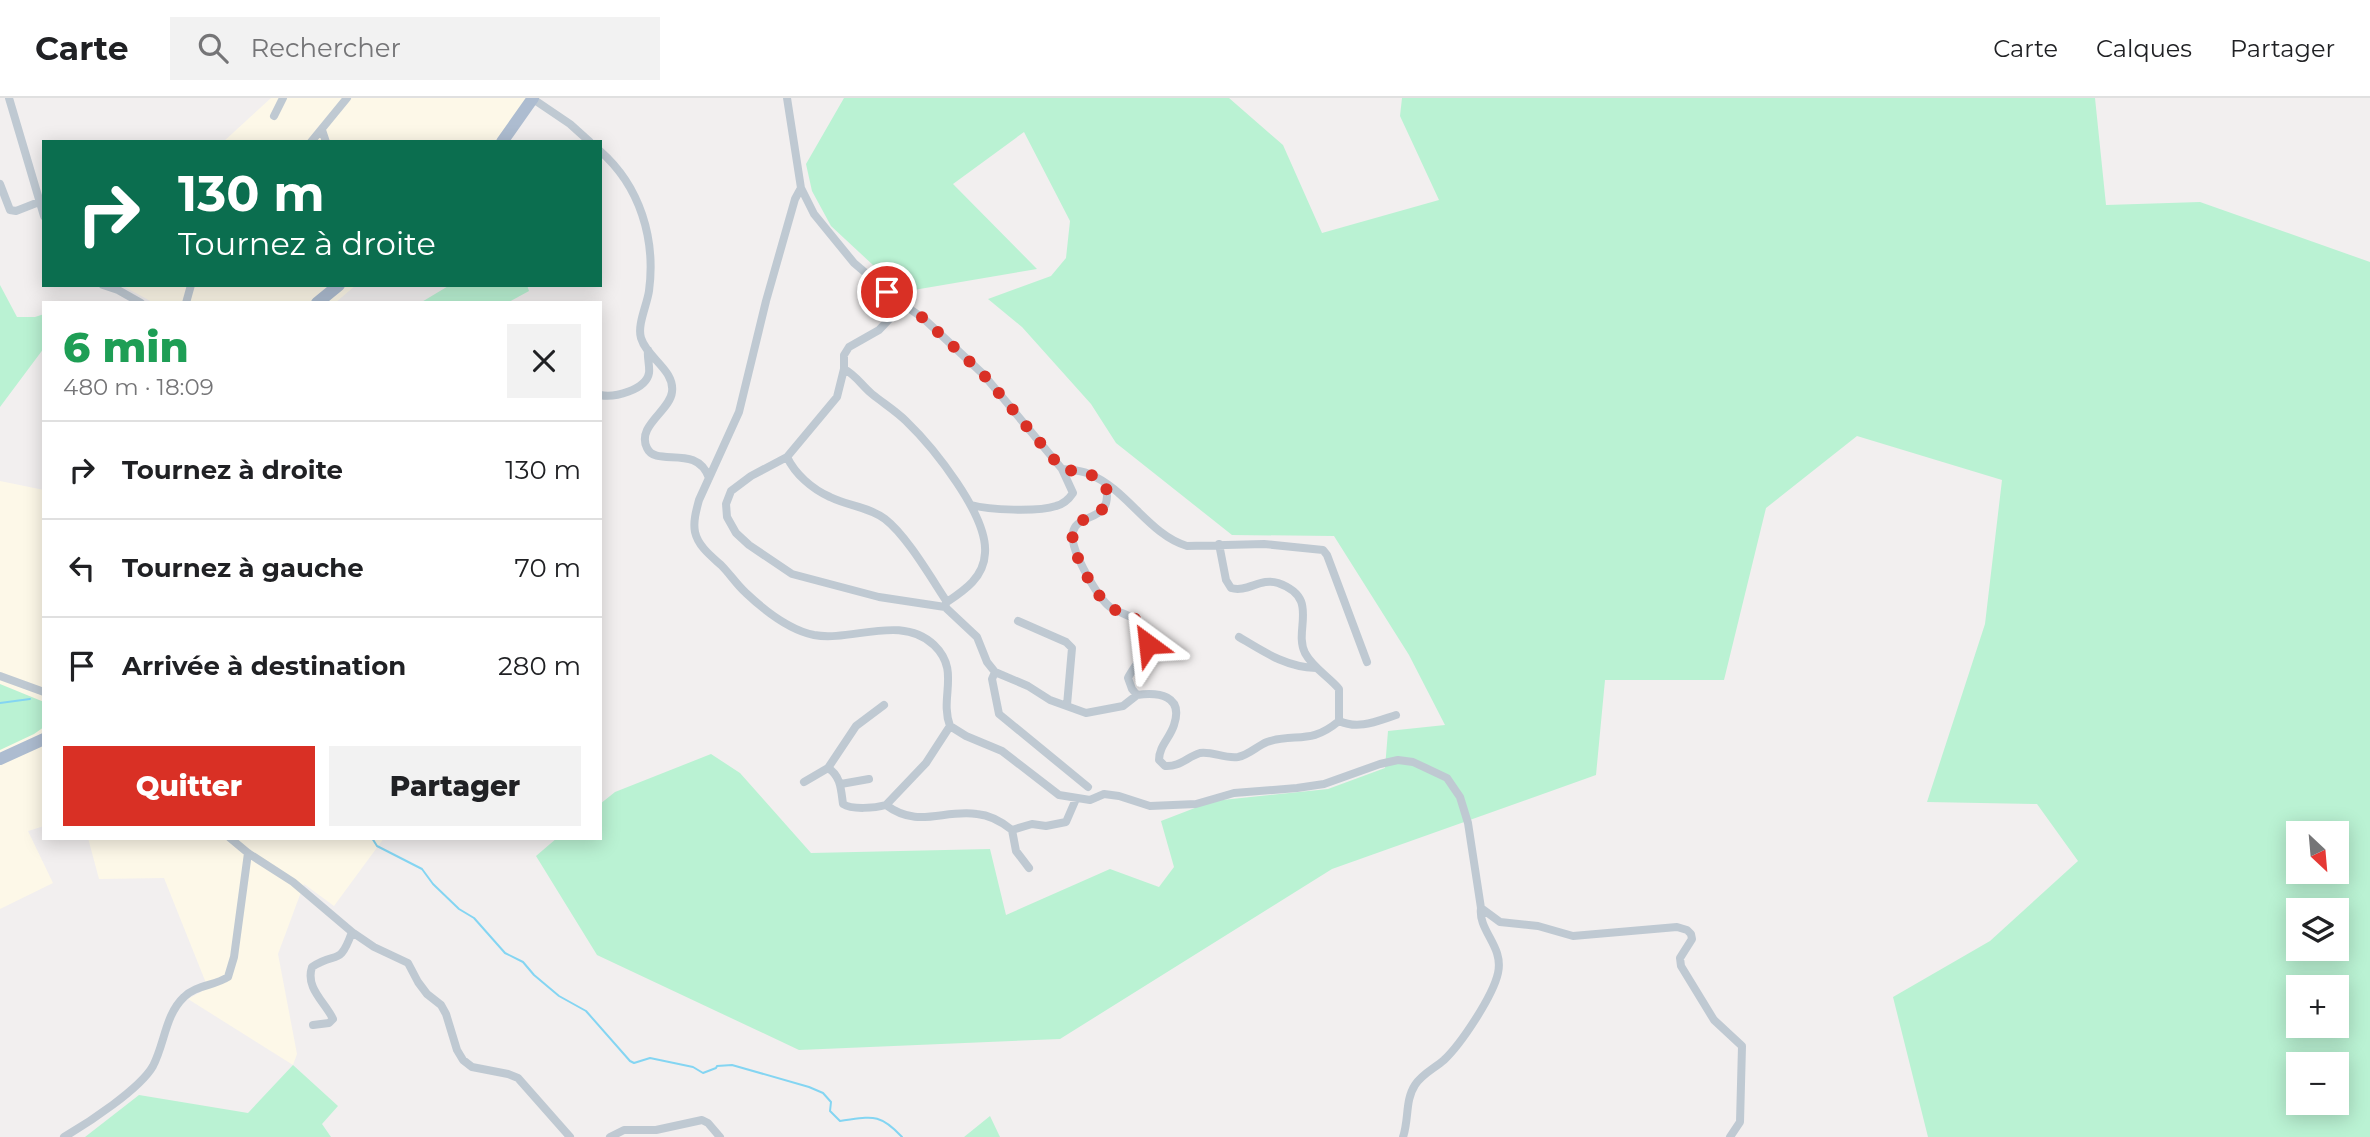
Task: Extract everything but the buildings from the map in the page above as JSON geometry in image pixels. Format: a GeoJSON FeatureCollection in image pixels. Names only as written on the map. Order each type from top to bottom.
{"type":"FeatureCollection","features":[{"type":"Feature","properties":{"kind":"main road"},"geometry":{"type":"LineString","coordinates":[[503,140],[533,99]]}},
{"type":"Feature","properties":{"kind":"main road"},"geometry":{"type":"LineString","coordinates":[[319,301],[337,287]]}},
{"type":"Feature","properties":{"kind":"main road"},"geometry":{"type":"LineString","coordinates":[[0,760],[42,740]]}},
{"type":"Feature","properties":{"kind":"street"},"geometry":{"type":"LineString","coordinates":[[9,98],[42,210]]}},
{"type":"Feature","properties":{"kind":"street"},"geometry":{"type":"LineString","coordinates":[[274,116],[283,98]]}},
{"type":"Feature","properties":{"kind":"street"},"geometry":{"type":"LineString","coordinates":[[313,140],[347,98]]}},
{"type":"Feature","properties":{"kind":"street"},"geometry":{"type":"LineString","coordinates":[[787,98],[801,188],[814,214],[854,263],[923,318],[983,374],[1062,469],[1073,493],[1068,500],[1057,506],[995,510],[971,506]]}},
{"type":"Feature","properties":{"kind":"street"},"geometry":{"type":"LineString","coordinates":[[533,99],[570,124],[588,140]]}},
{"type":"Feature","properties":{"kind":"street"},"geometry":{"type":"LineString","coordinates":[[322,130],[325,140]]}},
{"type":"Feature","properties":{"kind":"street"},"geometry":{"type":"LineString","coordinates":[[602,153],[624,177],[643,217],[649,237],[652,256],[650,279],[640,336],[664,369],[673,390],[647,432],[647,449],[658,457],[685,457],[698,463],[709,478]]}},
{"type":"Feature","properties":{"kind":"street"},"geometry":{"type":"LineString","coordinates":[[0,184],[10,210],[16,211],[39,202]]}},
{"type":"Feature","properties":{"kind":"street"},"geometry":{"type":"LineString","coordinates":[[801,188],[795,199],[766,301],[739,412],[695,515],[695,531],[699,543],[744,592],[797,631],[828,637],[873,630],[891,631],[933,643],[942,653],[949,672],[946,712],[950,726],[1002,751],[1059,795],[1090,800],[1104,794],[1145,804],[1196,804],[1234,793],[1297,788],[1340,780],[1398,760],[1413,762],[1447,778],[1460,797],[1468,823],[1481,908],[1480,917],[1497,948],[1497,979],[1465,1038],[1444,1060],[1417,1081],[1409,1101],[1403,1137]]}},
{"type":"Feature","properties":{"kind":"street"},"geometry":{"type":"LineString","coordinates":[[109,287],[137,301]]}},
{"type":"Feature","properties":{"kind":"street"},"geometry":{"type":"LineString","coordinates":[[844,369],[906,421],[954,480],[971,506],[986,550],[984,563],[973,583],[946,604],[879,597],[792,574],[749,545],[736,533],[727,517],[726,504],[731,491],[751,476],[787,457],[837,397],[844,369],[844,355],[849,347],[878,330],[901,303]]}},
{"type":"Feature","properties":{"kind":"street"},"geometry":{"type":"LineString","coordinates":[[602,396],[612,396],[646,381],[649,375],[648,350]]}},
{"type":"Feature","properties":{"kind":"street"},"geometry":{"type":"LineString","coordinates":[[787,457],[800,476],[831,498],[874,512],[887,521],[908,546],[946,604],[977,637],[987,662],[995,672],[1086,713],[1122,706],[1137,695],[1153,693],[1170,698],[1174,706],[1175,723],[1158,753],[1158,760],[1165,766],[1182,763],[1204,753],[1237,757],[1264,743],[1313,736],[1330,729],[1339,721],[1339,690],[1304,652],[1303,605],[1296,595],[1274,582],[1261,582],[1239,591],[1231,588],[1226,580],[1219,544]]}},
{"type":"Feature","properties":{"kind":"street"},"geometry":{"type":"LineString","coordinates":[[1062,469],[1088,473],[1105,483],[1176,542],[1187,545],[1264,544],[1323,550],[1367,662]]}},
{"type":"Feature","properties":{"kind":"street"},"geometry":{"type":"LineString","coordinates":[[1105,483],[1108,499],[1104,509],[1077,523],[1073,543],[1100,596],[1110,607],[1136,618],[1147,634],[1148,644],[1128,678],[1137,695]]}},
{"type":"Feature","properties":{"kind":"street"},"geometry":{"type":"LineString","coordinates":[[1018,621],[1066,642],[1072,648],[1067,705]]}},
{"type":"Feature","properties":{"kind":"street"},"geometry":{"type":"LineString","coordinates":[[1239,637],[1273,658],[1300,667],[1316,668]]}},
{"type":"Feature","properties":{"kind":"street"},"geometry":{"type":"LineString","coordinates":[[995,672],[992,679],[999,714],[1088,787]]}},
{"type":"Feature","properties":{"kind":"street"},"geometry":{"type":"LineString","coordinates":[[0,676],[42,691]]}},
{"type":"Feature","properties":{"kind":"street"},"geometry":{"type":"LineString","coordinates":[[804,782],[828,768],[856,726],[884,705]]}},
{"type":"Feature","properties":{"kind":"street"},"geometry":{"type":"LineString","coordinates":[[1339,721],[1349,725],[1366,725],[1396,715]]}},
{"type":"Feature","properties":{"kind":"street"},"geometry":{"type":"LineString","coordinates":[[828,768],[841,784],[843,804],[848,808],[886,805],[926,762],[950,726]]}},
{"type":"Feature","properties":{"kind":"street"},"geometry":{"type":"LineString","coordinates":[[841,784],[869,779]]}},
{"type":"Feature","properties":{"kind":"street"},"geometry":{"type":"LineString","coordinates":[[1012,830],[1032,824],[1057,825],[1066,822],[1076,799]]}},
{"type":"Feature","properties":{"kind":"street"},"geometry":{"type":"LineString","coordinates":[[886,805],[904,815],[919,817],[933,818],[966,813],[993,818],[1012,830],[1016,851],[1029,869]]}},
{"type":"Feature","properties":{"kind":"street"},"geometry":{"type":"LineString","coordinates":[[232,840],[293,882],[352,932],[374,947],[408,963],[418,982],[446,1014],[457,1050],[463,1060],[472,1067],[518,1078],[570,1137]]}},
{"type":"Feature","properties":{"kind":"street"},"geometry":{"type":"LineString","coordinates":[[64,1137],[85,1124],[146,1076],[154,1064],[172,1011],[183,997],[194,989],[228,977],[234,957],[248,853]]}},
{"type":"Feature","properties":{"kind":"street"},"geometry":{"type":"LineString","coordinates":[[1481,908],[1500,922],[1538,926],[1573,936],[1626,933],[1652,927],[1677,927],[1692,934],[1692,939],[1680,958],[1681,966],[1714,1020],[1742,1045],[1740,1122],[1730,1137]]}},
{"type":"Feature","properties":{"kind":"street"},"geometry":{"type":"LineString","coordinates":[[313,1024],[329,1023],[333,1019],[320,1002],[310,979],[312,967],[337,958],[345,950],[352,932]]}},
{"type":"Feature","properties":{"kind":"street"},"geometry":{"type":"LineString","coordinates":[[610,1137],[624,1130],[656,1130],[702,1120],[720,1137]]}},
{"type":"Feature","properties":{"kind":"shaded area"},"geometry":{"type":"Polygon","coordinates":[[[271,98],[540,98],[510,140],[225,140],[271,98]]]}},
{"type":"Feature","properties":{"kind":"shaded area"},"geometry":{"type":"Polygon","coordinates":[[[125,287],[354,287],[337,301],[150,301],[125,287]]]}},
{"type":"Feature","properties":{"kind":"shaded area"},"geometry":{"type":"Polygon","coordinates":[[[0,481],[42,490],[42,827],[28,831],[53,883],[0,909],[0,481]]]}},
{"type":"Feature","properties":{"kind":"shaded area"},"geometry":{"type":"Polygon","coordinates":[[[89,840],[383,840],[334,906],[304,884],[278,954],[297,1054],[293,1065],[188,999],[208,988],[164,878],[99,879],[89,840]]]}},
{"type":"Feature","properties":{"kind":"green space"},"geometry":{"type":"Polygon","coordinates":[[[844,98],[1229,98],[1283,145],[1322,233],[1439,200],[1400,116],[1402,98],[2095,98],[2106,205],[2200,202],[2370,262],[2370,1137],[1928,1137],[1893,997],[1990,941],[2078,861],[2037,804],[1927,802],[1985,624],[2002,480],[1857,436],[1766,508],[1724,680],[1605,680],[1596,775],[1332,869],[1060,1039],[799,1050],[597,955],[536,856],[555,840],[602,840],[602,802],[615,792],[711,754],[740,773],[811,853],[990,849],[1006,915],[1110,869],[1159,887],[1174,867],[1161,821],[1213,801],[1328,789],[1385,768],[1388,731],[1445,725],[1409,655],[1334,536],[1232,535],[1116,443],[1091,404],[1022,327],[988,299],[1051,276],[1066,258],[1070,221],[1024,132],[953,184],[1037,269],[902,292],[831,226],[812,191],[806,164],[844,98]]]}},
{"type":"Feature","properties":{"kind":"green space"},"geometry":{"type":"Polygon","coordinates":[[[0,285],[17,317],[42,315],[42,351],[0,407],[0,285]]]}},
{"type":"Feature","properties":{"kind":"green space"},"geometry":{"type":"Polygon","coordinates":[[[447,287],[528,287],[529,291],[511,301],[423,301],[447,287]]]}},
{"type":"Feature","properties":{"kind":"green space"},"geometry":{"type":"Polygon","coordinates":[[[0,684],[42,701],[42,728],[0,750],[0,684]]]}},
{"type":"Feature","properties":{"kind":"green space"},"geometry":{"type":"Polygon","coordinates":[[[293,1065],[338,1106],[322,1124],[331,1137],[85,1137],[139,1095],[248,1113],[293,1065]]]}},
{"type":"Feature","properties":{"kind":"green space"},"geometry":{"type":"Polygon","coordinates":[[[990,1116],[1000,1137],[964,1137],[990,1116]]]}},
{"type":"Feature","properties":{"kind":"waterway"},"geometry":{"type":"LineString","coordinates":[[0,703],[30,699]]}},
{"type":"Feature","properties":{"kind":"waterway"},"geometry":{"type":"LineString","coordinates":[[373,840],[377,846],[422,869],[433,884],[459,909],[474,918],[505,953],[523,962],[559,996],[586,1011],[630,1061],[634,1063],[650,1058],[693,1067],[703,1073],[717,1066],[732,1065],[809,1087],[823,1093],[831,1102],[830,1111],[840,1121],[874,1118],[887,1123],[902,1137]]}},
{"type":"Feature","properties":{"kind":"route"},"geometry":{"type":"LineString","coordinates":[[887,292],[923,318],[983,374],[1049,457],[1062,469],[1088,473],[1105,483],[1108,499],[1104,509],[1077,523],[1073,543],[1100,596],[1110,607],[1136,618],[1142,624],[1148,644]]}}]}
